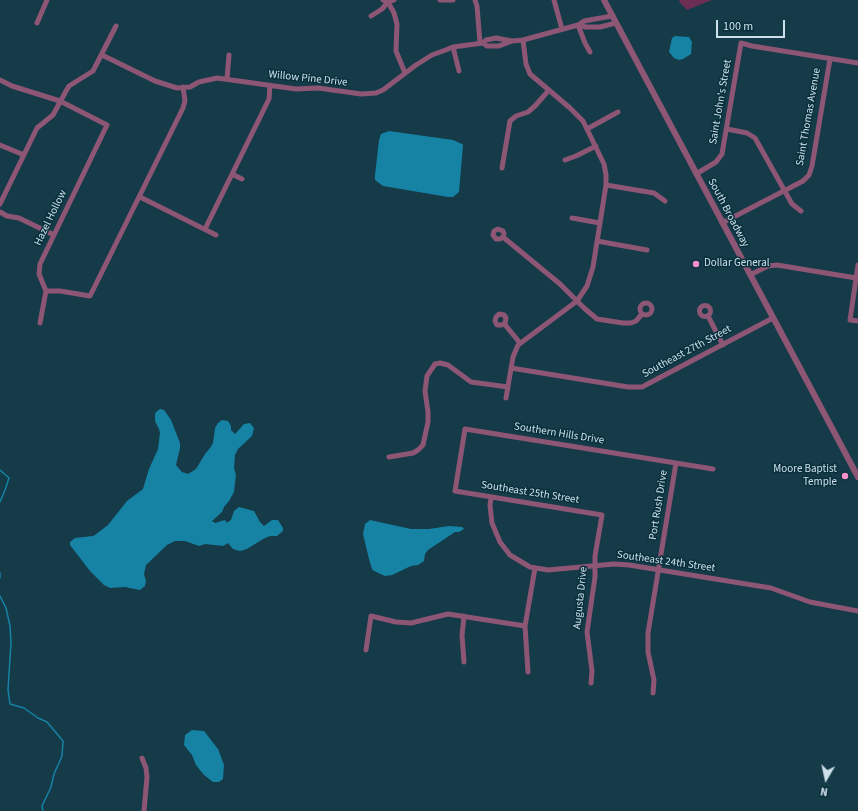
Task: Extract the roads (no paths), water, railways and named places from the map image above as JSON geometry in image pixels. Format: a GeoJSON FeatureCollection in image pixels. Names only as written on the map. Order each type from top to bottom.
{"type":"FeatureCollection","features":[{"type":"Feature","properties":{"kind":"street"},"geometry":{"type":"LineString","coordinates":[[37,23],[48,0]]}},
{"type":"Feature","properties":{"kind":"street"},"geometry":{"type":"LineString","coordinates":[[383,0],[391,1]]}},
{"type":"Feature","properties":{"kind":"street"},"geometry":{"type":"LineString","coordinates":[[440,0],[453,0]]}},
{"type":"Feature","properties":{"kind":"street"},"geometry":{"type":"LineString","coordinates":[[475,0],[481,43]]}},
{"type":"Feature","properties":{"kind":"street"},"geometry":{"type":"LineString","coordinates":[[554,0],[562,29]]}},
{"type":"Feature","properties":{"kind":"street","name":"South Broadway"},"geometry":{"type":"LineString","coordinates":[[604,0],[858,477]]}},
{"type":"Feature","properties":{"kind":"street"},"geometry":{"type":"LineString","coordinates":[[371,16],[391,1]]}},
{"type":"Feature","properties":{"kind":"street"},"geometry":{"type":"LineString","coordinates":[[391,1],[397,24],[395,45],[396,51],[405,73]]}},
{"type":"Feature","properties":{"kind":"street","name":"Willow Pine Drive"},"geometry":{"type":"LineString","coordinates":[[481,43],[487,46],[498,46],[512,41],[522,40],[579,25],[584,21],[612,16]]}},
{"type":"Feature","properties":{"kind":"street","name":"Willow Pine Drive"},"geometry":{"type":"LineString","coordinates":[[579,25],[585,27],[600,27],[616,23]]}},
{"type":"Feature","properties":{"kind":"street"},"geometry":{"type":"LineString","coordinates":[[579,25],[584,43],[590,52]]}},
{"type":"Feature","properties":{"kind":"street"},"geometry":{"type":"LineString","coordinates":[[0,204],[37,128],[53,115],[70,86],[93,71],[116,26]]}},
{"type":"Feature","properties":{"kind":"street","name":"Willow Pine Drive"},"geometry":{"type":"LineString","coordinates":[[102,55],[167,85],[177,88],[190,87],[200,82],[217,78],[296,89],[318,88],[360,94],[376,93],[383,90],[432,55],[453,47],[481,43],[486,40],[496,38],[512,41]]}},
{"type":"Feature","properties":{"kind":"street"},"geometry":{"type":"LineString","coordinates":[[506,398],[514,351],[520,343],[576,301],[587,286],[597,241],[606,185],[604,164],[596,146],[577,114],[533,77],[528,70],[522,40]]}},
{"type":"Feature","properties":{"kind":"street","name":"Saint John's Street"},"geometry":{"type":"LineString","coordinates":[[696,174],[712,166],[722,154],[741,43],[830,59]]}},
{"type":"Feature","properties":{"kind":"street"},"geometry":{"type":"LineString","coordinates":[[453,47],[459,71]]}},
{"type":"Feature","properties":{"kind":"street"},"geometry":{"type":"LineString","coordinates":[[227,79],[229,55]]}},
{"type":"Feature","properties":{"kind":"street"},"geometry":{"type":"LineString","coordinates":[[830,59],[858,63]]}},
{"type":"Feature","properties":{"kind":"street","name":"Saint Thomas Avenue"},"geometry":{"type":"LineString","coordinates":[[722,223],[803,180],[810,171],[830,59]]}},
{"type":"Feature","properties":{"kind":"street"},"geometry":{"type":"LineString","coordinates":[[0,80],[12,86],[60,102]]}},
{"type":"Feature","properties":{"kind":"street"},"geometry":{"type":"LineString","coordinates":[[205,229],[268,99],[270,86]]}},
{"type":"Feature","properties":{"kind":"street"},"geometry":{"type":"LineString","coordinates":[[40,323],[46,291],[60,291],[90,296],[183,108],[185,101],[183,87]]}},
{"type":"Feature","properties":{"kind":"street"},"geometry":{"type":"LineString","coordinates":[[502,168],[510,121],[516,116],[528,112],[536,106],[549,90]]}},
{"type":"Feature","properties":{"kind":"street","name":"Hazel Hollow"},"geometry":{"type":"LineString","coordinates":[[46,291],[39,274],[40,264],[107,125],[60,102]]}},
{"type":"Feature","properties":{"kind":"street"},"geometry":{"type":"LineString","coordinates":[[586,129],[618,112]]}},
{"type":"Feature","properties":{"kind":"street"},"geometry":{"type":"LineString","coordinates":[[727,129],[747,133],[755,138],[792,204],[801,211]]}},
{"type":"Feature","properties":{"kind":"street"},"geometry":{"type":"LineString","coordinates":[[0,145],[24,155]]}},
{"type":"Feature","properties":{"kind":"street"},"geometry":{"type":"LineString","coordinates":[[565,160],[596,146]]}},
{"type":"Feature","properties":{"kind":"street"},"geometry":{"type":"LineString","coordinates":[[232,174],[242,179]]}},
{"type":"Feature","properties":{"kind":"street"},"geometry":{"type":"LineString","coordinates":[[606,185],[654,193],[666,201]]}},
{"type":"Feature","properties":{"kind":"street"},"geometry":{"type":"LineString","coordinates":[[140,197],[216,235]]}},
{"type":"Feature","properties":{"kind":"street"},"geometry":{"type":"LineString","coordinates":[[0,212],[7,216],[19,218],[54,235]]}},
{"type":"Feature","properties":{"kind":"street"},"geometry":{"type":"LineString","coordinates":[[572,218],[600,223]]}},
{"type":"Feature","properties":{"kind":"street"},"geometry":{"type":"LineString","coordinates":[[503,237],[560,284],[590,314],[599,320],[632,323],[642,314]]}},
{"type":"Feature","properties":{"kind":"street"},"geometry":{"type":"LineString","coordinates":[[597,241],[646,250]]}},
{"type":"Feature","properties":{"kind":"street"},"geometry":{"type":"LineString","coordinates":[[750,275],[768,266],[777,265],[856,278]]}},
{"type":"Feature","properties":{"kind":"street"},"geometry":{"type":"LineString","coordinates":[[858,265],[850,320],[858,321]]}},
{"type":"Feature","properties":{"kind":"street"},"geometry":{"type":"LineString","coordinates":[[708,316],[723,345]]}},
{"type":"Feature","properties":{"kind":"street","name":"Southeast 27th Street"},"geometry":{"type":"LineString","coordinates":[[511,368],[638,387],[646,385],[773,318]]}},
{"type":"Feature","properties":{"kind":"street"},"geometry":{"type":"LineString","coordinates":[[505,324],[520,343]]}},
{"type":"Feature","properties":{"kind":"street"},"geometry":{"type":"LineString","coordinates":[[389,457],[413,453],[423,445],[428,422],[425,391],[427,376],[435,364],[440,363],[448,365],[471,382],[508,388]]}},
{"type":"Feature","properties":{"kind":"street","name":"Southern Hills Drive"},"geometry":{"type":"LineString","coordinates":[[454,491],[465,429],[713,469]]}},
{"type":"Feature","properties":{"kind":"street","name":"Port Rush Drive"},"geometry":{"type":"LineString","coordinates":[[653,693],[654,680],[647,641],[676,463]]}},
{"type":"Feature","properties":{"kind":"street","name":"Southeast 25th Street"},"geometry":{"type":"LineString","coordinates":[[454,491],[602,515]]}},
{"type":"Feature","properties":{"kind":"street","name":"Southeast 24th Street"},"geometry":{"type":"LineString","coordinates":[[491,498],[490,510],[492,523],[500,542],[510,555],[524,564],[535,568],[548,570],[621,564],[771,588],[810,602],[858,610]]}},
{"type":"Feature","properties":{"kind":"street","name":"Augusta Drive"},"geometry":{"type":"LineString","coordinates":[[591,683],[592,671],[587,632],[595,577],[595,556],[602,515]]}},
{"type":"Feature","properties":{"kind":"street"},"geometry":{"type":"LineString","coordinates":[[528,672],[525,626],[535,568]]}},
{"type":"Feature","properties":{"kind":"street"},"geometry":{"type":"LineString","coordinates":[[366,650],[371,616],[396,622],[411,623],[422,622],[448,614],[525,626]]}},
{"type":"Feature","properties":{"kind":"street"},"geometry":{"type":"LineString","coordinates":[[464,616],[462,635],[464,662]]}},
{"type":"Feature","properties":{"kind":"street"},"geometry":{"type":"LineString","coordinates":[[142,758],[147,776],[144,811]]}},
{"type":"Feature","properties":{"kind":"water"},"geometry":{"type":"Polygon","coordinates":[[[675,36],[689,37],[692,42],[691,54],[683,59],[679,60],[674,58],[669,52],[672,38],[675,36]]]}},
{"type":"Feature","properties":{"kind":"water"},"geometry":{"type":"Polygon","coordinates":[[[389,131],[453,140],[462,144],[459,192],[453,197],[448,197],[383,186],[375,180],[379,140],[381,134],[389,131]]]}},
{"type":"Feature","properties":{"kind":"water"},"geometry":{"type":"Polygon","coordinates":[[[160,409],[164,410],[171,420],[180,443],[176,465],[182,472],[188,474],[196,469],[213,443],[215,428],[218,423],[222,420],[228,421],[231,426],[231,430],[235,434],[244,424],[250,423],[254,428],[252,436],[238,449],[235,455],[234,468],[236,475],[234,492],[222,512],[212,521],[215,523],[225,520],[227,523],[231,520],[234,511],[239,507],[254,511],[264,526],[272,520],[278,520],[283,528],[283,531],[277,536],[270,536],[247,549],[240,551],[233,549],[228,543],[223,546],[205,544],[199,546],[185,541],[175,541],[167,545],[146,565],[144,574],[146,581],[145,586],[140,590],[125,587],[110,588],[104,585],[90,571],[70,545],[70,542],[75,538],[95,535],[108,525],[127,501],[143,489],[149,469],[158,449],[160,433],[155,421],[155,414],[160,409]]]}},
{"type":"Feature","properties":{"kind":"water"},"geometry":{"type":"Polygon","coordinates":[[[370,520],[411,529],[429,529],[449,526],[462,527],[464,529],[459,532],[455,532],[428,550],[425,554],[424,561],[418,565],[411,566],[392,575],[385,576],[372,569],[369,559],[363,534],[365,524],[370,520]]]}},
{"type":"Feature","properties":{"kind":"water"},"geometry":{"type":"Polygon","coordinates":[[[192,730],[204,731],[218,749],[224,765],[223,779],[219,782],[213,782],[204,775],[184,745],[185,735],[192,730]]]}},
{"type":"Feature","properties":{"kind":"waterway"},"geometry":{"type":"LineString","coordinates":[[0,470],[9,478],[0,502]]}},
{"type":"Feature","properties":{"kind":"waterway"},"geometry":{"type":"LineString","coordinates":[[0,573],[0,578]]}},
{"type":"Feature","properties":{"kind":"waterway"},"geometry":{"type":"LineString","coordinates":[[0,596],[6,608],[10,626],[11,643],[8,690],[10,704],[24,708],[38,718],[47,722],[63,741],[62,756],[54,774],[51,787],[42,806],[43,811]]}},
{"type":"Feature","properties":{"kind":"place","name":"Dollar General"},"geometry":{"type":"Point","coordinates":[696,264]}},
{"type":"Feature","properties":{"kind":"place","name":"Moore Baptist Temple"},"geometry":{"type":"Point","coordinates":[845,476]}}]}
